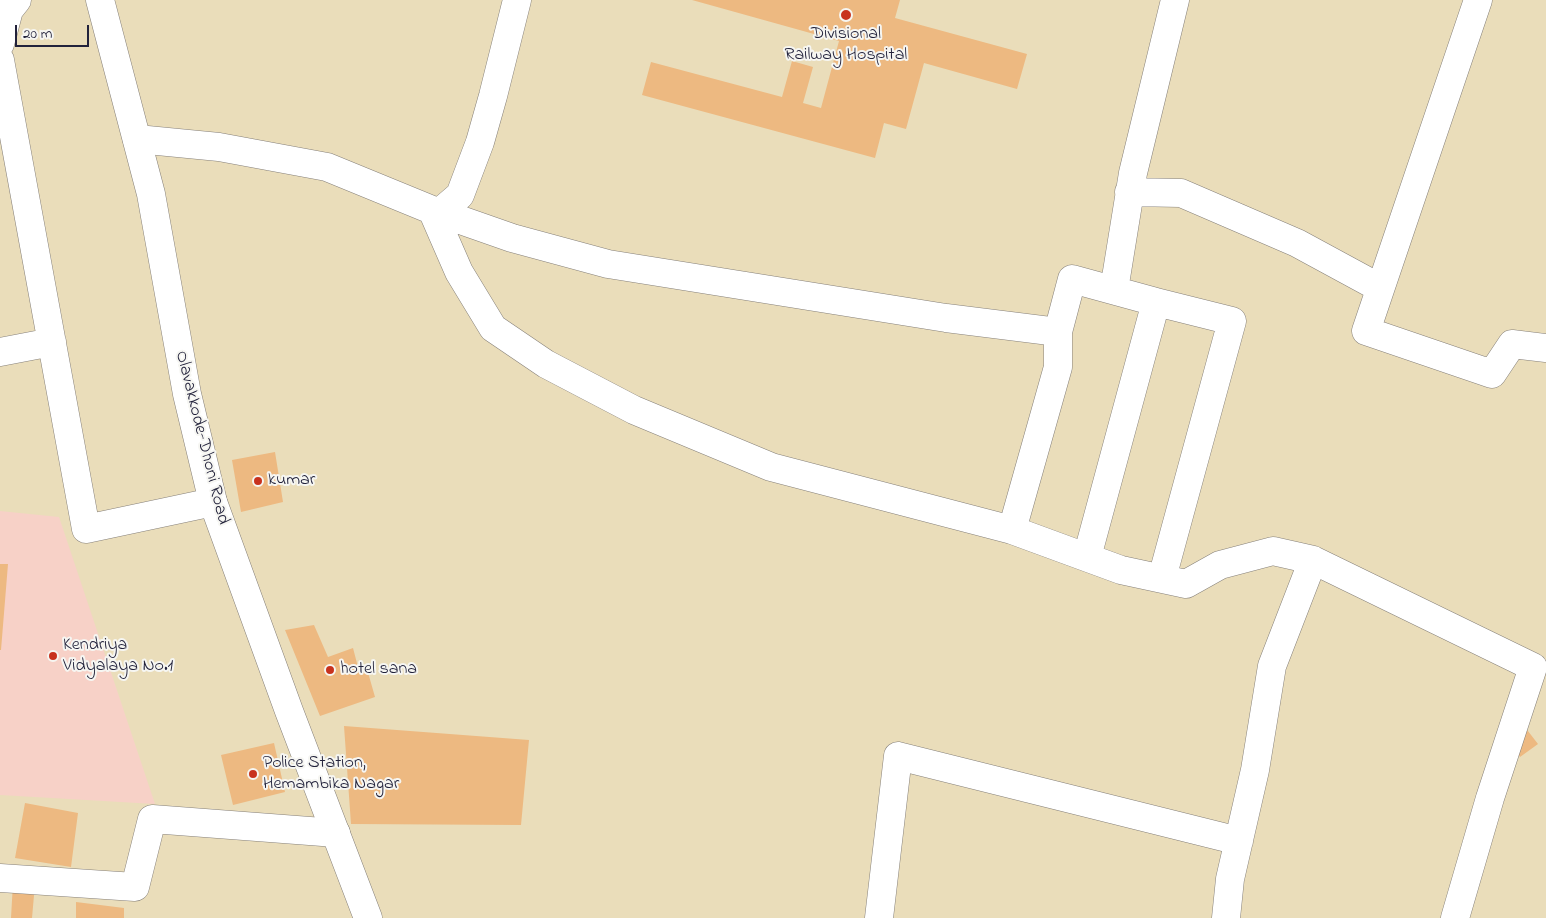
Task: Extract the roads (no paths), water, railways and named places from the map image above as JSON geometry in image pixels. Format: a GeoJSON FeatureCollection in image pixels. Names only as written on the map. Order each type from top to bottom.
{"type":"FeatureCollection","features":[{"type":"Feature","properties":{"kind":"street"},"geometry":{"type":"LineString","coordinates":[[0,44],[9,10],[17,0]]}},
{"type":"Feature","properties":{"kind":"street","name":"Olavakkode-Dhoni Road"},"geometry":{"type":"LineString","coordinates":[[100,0],[151,194],[188,394],[213,502],[289,711],[368,918]]}},
{"type":"Feature","properties":{"kind":"street"},"geometry":{"type":"LineString","coordinates":[[436,214],[460,195],[477,151],[517,0]]}},
{"type":"Feature","properties":{"kind":"street"},"geometry":{"type":"LineString","coordinates":[[1114,290],[1135,163],[1175,0]]}},
{"type":"Feature","properties":{"kind":"street"},"geometry":{"type":"LineString","coordinates":[[1478,0],[1366,331],[1492,374],[1512,344],[1546,348]]}},
{"type":"Feature","properties":{"kind":"street"},"geometry":{"type":"LineString","coordinates":[[0,60],[9,161],[52,342],[86,529],[213,502]]}},
{"type":"Feature","properties":{"kind":"street"},"geometry":{"type":"LineString","coordinates":[[137,139],[219,147],[327,167],[436,214],[512,238],[608,264],[946,318],[1058,332]]}},
{"type":"Feature","properties":{"kind":"street"},"geometry":{"type":"LineString","coordinates":[[1130,192],[1181,193],[1297,243],[1380,288]]}},
{"type":"Feature","properties":{"kind":"street"},"geometry":{"type":"LineString","coordinates":[[436,214],[459,272],[493,328],[546,364],[634,410],[771,467],[1012,530],[1121,570],[1186,584],[1220,565],[1273,551],[1314,560],[1540,673],[1490,798],[1454,918]]}},
{"type":"Feature","properties":{"kind":"street"},"geometry":{"type":"LineString","coordinates":[[1012,530],[1058,367],[1058,332],[1072,279],[1232,321],[1162,578]]}},
{"type":"Feature","properties":{"kind":"street"},"geometry":{"type":"LineString","coordinates":[[1087,557],[1156,302]]}},
{"type":"Feature","properties":{"kind":"street"},"geometry":{"type":"LineString","coordinates":[[0,352],[52,342]]}},
{"type":"Feature","properties":{"kind":"street"},"geometry":{"type":"LineString","coordinates":[[1226,918],[1230,879],[1254,770],[1272,666],[1314,560]]}},
{"type":"Feature","properties":{"kind":"street"},"geometry":{"type":"LineString","coordinates":[[880,918],[898,756],[1239,841]]}},
{"type":"Feature","properties":{"kind":"street"},"geometry":{"type":"LineString","coordinates":[[0,878],[135,888],[152,819],[336,833]]}},
{"type":"Feature","properties":{"kind":"place","name":"Divisional Railway Hospital"},"geometry":{"type":"Point","coordinates":[846,15]}},
{"type":"Feature","properties":{"kind":"place","name":"kumar"},"geometry":{"type":"Point","coordinates":[258,481]}},
{"type":"Feature","properties":{"kind":"place","name":"Kendriya Vidyalaya No.1"},"geometry":{"type":"Point","coordinates":[53,656]}},
{"type":"Feature","properties":{"kind":"place","name":"hotel sana"},"geometry":{"type":"Point","coordinates":[330,670]}},
{"type":"Feature","properties":{"kind":"place","name":"Police Station, Hemambika Nagar"},"geometry":{"type":"Point","coordinates":[253,774]}}]}
